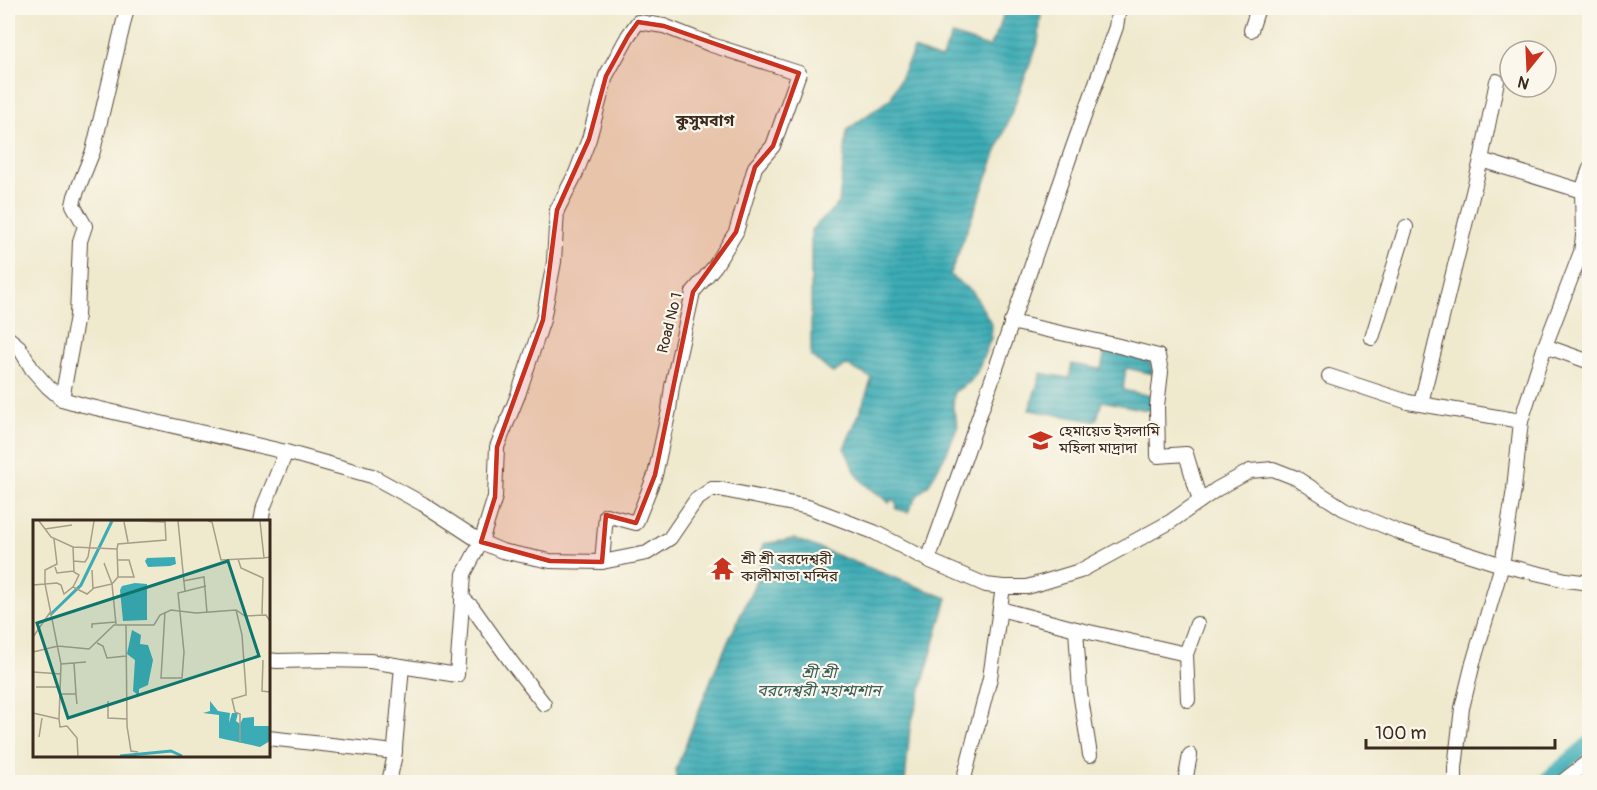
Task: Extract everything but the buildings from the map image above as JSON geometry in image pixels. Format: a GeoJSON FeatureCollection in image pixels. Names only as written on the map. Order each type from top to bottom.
{"type":"FeatureCollection","features":[{"type":"Feature","properties":{"kind":"street"},"geometry":{"type":"LineString","coordinates":[[62,399],[77,316],[80,241],[85,226],[73,206],[93,151],[127,8]]}},
{"type":"Feature","properties":{"kind":"street"},"geometry":{"type":"LineString","coordinates":[[928,560],[1116,27],[1119,8]]}},
{"type":"Feature","properties":{"kind":"street"},"geometry":{"type":"LineString","coordinates":[[1251,30],[1258,8]]}},
{"type":"Feature","properties":{"kind":"street","name":"Road No 1"},"geometry":{"type":"LineString","coordinates":[[481,542],[495,497],[497,447],[518,395],[543,320],[554,262],[557,210],[576,173],[589,139],[606,76],[628,36],[638,22],[664,26],[712,45],[799,74],[773,147],[755,167],[736,232],[715,266],[693,292],[655,476],[636,523],[606,515],[602,562]]}},
{"type":"Feature","properties":{"kind":"street"},"geometry":{"type":"LineString","coordinates":[[1421,403],[1497,81]]}},
{"type":"Feature","properties":{"kind":"street"},"geometry":{"type":"LineString","coordinates":[[1480,160],[1582,191]]}},
{"type":"Feature","properties":{"kind":"street"},"geometry":{"type":"LineString","coordinates":[[1455,783],[1462,708],[1502,565],[1514,489],[1521,421],[1545,346],[1585,253],[1582,191],[1590,168]]}},
{"type":"Feature","properties":{"kind":"street"},"geometry":{"type":"LineString","coordinates":[[1372,338],[1406,227]]}},
{"type":"Feature","properties":{"kind":"street"},"geometry":{"type":"LineString","coordinates":[[1011,322],[1158,356],[1161,372],[1157,406],[1158,456],[1186,454],[1200,501]]}},
{"type":"Feature","properties":{"kind":"street"},"geometry":{"type":"LineString","coordinates":[[8,338],[19,347],[32,369],[62,399],[286,452],[372,476],[423,504],[481,542],[502,551],[550,561],[602,562],[647,553],[670,538],[696,500],[712,489],[808,507],[874,532],[928,560],[986,585],[1027,587],[1080,571],[1170,522],[1217,489],[1250,471],[1273,468],[1296,478],[1344,509],[1401,533],[1502,565],[1566,580],[1590,583]]}},
{"type":"Feature","properties":{"kind":"street"},"geometry":{"type":"LineString","coordinates":[[1545,346],[1590,362]]}},
{"type":"Feature","properties":{"kind":"street"},"geometry":{"type":"LineString","coordinates":[[1329,376],[1408,402],[1521,421]]}},
{"type":"Feature","properties":{"kind":"street"},"geometry":{"type":"LineString","coordinates":[[261,520],[264,506],[286,452]]}},
{"type":"Feature","properties":{"kind":"street"},"geometry":{"type":"LineString","coordinates":[[270,660],[370,661],[457,675],[464,574],[481,542]]}},
{"type":"Feature","properties":{"kind":"street"},"geometry":{"type":"LineString","coordinates":[[963,783],[990,678],[1004,587]]}},
{"type":"Feature","properties":{"kind":"street"},"geometry":{"type":"LineString","coordinates":[[462,598],[472,607],[544,704]]}},
{"type":"Feature","properties":{"kind":"street"},"geometry":{"type":"LineString","coordinates":[[1000,609],[1186,654]]}},
{"type":"Feature","properties":{"kind":"street"},"geometry":{"type":"LineString","coordinates":[[1188,700],[1186,654],[1197,624]]}},
{"type":"Feature","properties":{"kind":"street"},"geometry":{"type":"LineString","coordinates":[[1076,629],[1080,692],[1090,755]]}},
{"type":"Feature","properties":{"kind":"street"},"geometry":{"type":"LineString","coordinates":[[389,783],[402,666]]}},
{"type":"Feature","properties":{"kind":"street"},"geometry":{"type":"LineString","coordinates":[[270,738],[394,752]]}},
{"type":"Feature","properties":{"kind":"street"},"geometry":{"type":"LineString","coordinates":[[1185,783],[1190,755]]}},
{"type":"Feature","properties":{"kind":"street"},"geometry":{"type":"LineString","coordinates":[[1562,783],[1590,760]]}},
{"type":"Feature","properties":{"kind":"highlighted area"},"geometry":{"type":"Polygon","coordinates":[[[638,22],[664,26],[799,73],[773,146],[755,167],[736,232],[693,292],[655,475],[636,523],[606,515],[602,562],[550,561],[481,542],[495,497],[497,447],[543,320],[557,210],[589,139],[606,76],[628,36],[638,22]]]}},
{"type":"Feature","properties":{"kind":"water"},"geometry":{"type":"Polygon","coordinates":[[[1005,8],[1037,8],[1041,13],[1038,43],[950,275],[973,292],[992,325],[991,338],[977,372],[970,382],[954,392],[953,409],[958,426],[929,484],[917,496],[908,512],[896,509],[897,504],[892,499],[889,503],[862,482],[844,448],[872,378],[846,365],[833,373],[811,356],[811,230],[839,203],[847,130],[891,98],[914,49],[941,59],[952,35],[989,47],[999,29],[1005,8]]]}},
{"type":"Feature","properties":{"kind":"water"},"geometry":{"type":"Polygon","coordinates":[[[1105,350],[1150,361],[1153,374],[1126,368],[1123,390],[1152,396],[1151,411],[1102,401],[1097,419],[1093,421],[1029,410],[1041,373],[1069,378],[1072,364],[1101,369],[1105,350]]]}},
{"type":"Feature","properties":{"kind":"water","name":"শ্রী শ্রী বরদেশ্বরী মহাশ্মশান"},"geometry":{"type":"Polygon","coordinates":[[[795,539],[947,598],[910,728],[905,782],[676,782],[676,769],[714,672],[758,577],[763,544],[795,539]]]}},
{"type":"Feature","properties":{"kind":"waterway"},"geometry":{"type":"LineString","coordinates":[[1543,782],[1590,742]]}},
{"type":"Feature","properties":{"kind":"place","name":"হেমায়েত ইসলামি মহিলা মাদ্রাদা"},"geometry":{"type":"Point","coordinates":[1041,440]}},
{"type":"Feature","properties":{"kind":"place","name":"শ্রী শ্রী বরদেশ্বরী কালীমাতা মন্দির"},"geometry":{"type":"Point","coordinates":[723,568]}},
{"type":"Feature","properties":{"kind":"district","name":"কুসুমবাগ"},"geometry":{"type":"Point","coordinates":[705,121]}}]}
